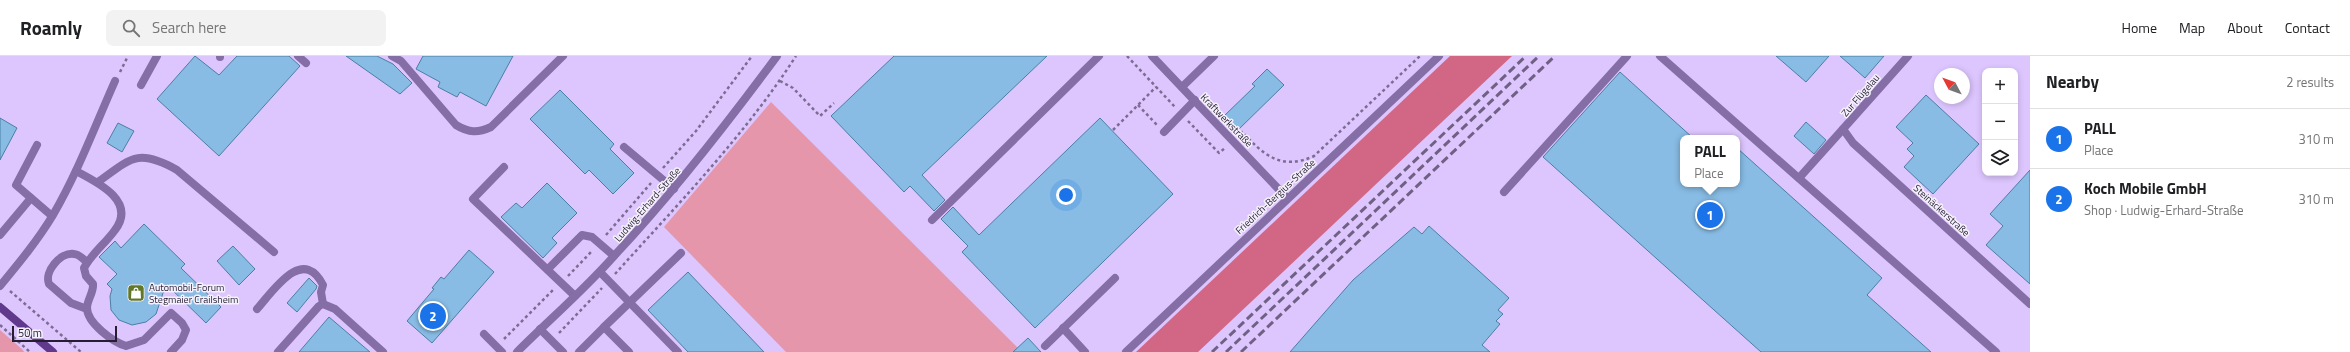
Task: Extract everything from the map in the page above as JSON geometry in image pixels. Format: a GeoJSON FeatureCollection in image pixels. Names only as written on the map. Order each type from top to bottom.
{"type":"FeatureCollection","features":[{"type":"Feature","properties":{"kind":"main road"},"geometry":{"type":"LineString","coordinates":[[0,307],[53,352]]}},
{"type":"Feature","properties":{"kind":"street"},"geometry":{"type":"LineString","coordinates":[[141,85],[157,56]]}},
{"type":"Feature","properties":{"kind":"street"},"geometry":{"type":"LineString","coordinates":[[298,56],[306,63]]}},
{"type":"Feature","properties":{"kind":"street"},"geometry":{"type":"LineString","coordinates":[[392,56],[401,61],[456,125],[465,131],[479,132],[491,127],[563,56]]}},
{"type":"Feature","properties":{"kind":"street","name":"Ludwig-Erhard-Straße"},"geometry":{"type":"LineString","coordinates":[[517,352],[600,272],[674,189],[735,113],[777,56]]}},
{"type":"Feature","properties":{"kind":"street"},"geometry":{"type":"LineString","coordinates":[[932,220],[1099,56]]}},
{"type":"Feature","properties":{"kind":"street","name":"Kraftwerkstraße"},"geometry":{"type":"LineString","coordinates":[[1152,56],[1287,198]]}},
{"type":"Feature","properties":{"kind":"street"},"geometry":{"type":"LineString","coordinates":[[1182,87],[1214,56]]}},
{"type":"Feature","properties":{"kind":"street","name":"Friedrich-Bergius-Straße"},"geometry":{"type":"LineString","coordinates":[[1126,352],[1287,198],[1439,56]]}},
{"type":"Feature","properties":{"kind":"street"},"geometry":{"type":"LineString","coordinates":[[1504,192],[1627,56]]}},
{"type":"Feature","properties":{"kind":"street"},"geometry":{"type":"LineString","coordinates":[[1660,56],[1996,352]]}},
{"type":"Feature","properties":{"kind":"street","name":"Zur Flügelau"},"geometry":{"type":"LineString","coordinates":[[1799,178],[1908,56]]}},
{"type":"Feature","properties":{"kind":"street"},"geometry":{"type":"LineString","coordinates":[[1,285],[52,216],[76,172],[115,81]]}},
{"type":"Feature","properties":{"kind":"street"},"geometry":{"type":"LineString","coordinates":[[1164,132],[1195,100]]}},
{"type":"Feature","properties":{"kind":"street","name":"Steinäckerstraße"},"geometry":{"type":"LineString","coordinates":[[1843,129],[1853,143],[2030,304]]}},
{"type":"Feature","properties":{"kind":"street"},"geometry":{"type":"LineString","coordinates":[[37,145],[16,185],[52,216]]}},
{"type":"Feature","properties":{"kind":"street"},"geometry":{"type":"LineString","coordinates":[[624,147],[674,189]]}},
{"type":"Feature","properties":{"kind":"street"},"geometry":{"type":"LineString","coordinates":[[98,182],[126,162],[138,157],[151,158],[164,162],[177,170],[274,252]]}},
{"type":"Feature","properties":{"kind":"street"},"geometry":{"type":"LineString","coordinates":[[504,167],[473,199],[575,296]]}},
{"type":"Feature","properties":{"kind":"street"},"geometry":{"type":"LineString","coordinates":[[76,172],[98,182],[108,190],[118,202],[121,210],[120,219],[115,230],[87,262],[84,273],[91,281],[93,288],[87,309],[93,321],[107,336],[119,344],[132,348],[144,340],[171,313],[182,323],[186,330],[182,340],[171,352]]}},
{"type":"Feature","properties":{"kind":"street"},"geometry":{"type":"LineString","coordinates":[[1,232],[30,198]]}},
{"type":"Feature","properties":{"kind":"street"},"geometry":{"type":"LineString","coordinates":[[548,269],[582,235],[588,235],[599,242],[614,256]]}},
{"type":"Feature","properties":{"kind":"street"},"geometry":{"type":"LineString","coordinates":[[578,352],[681,253]]}},
{"type":"Feature","properties":{"kind":"street"},"geometry":{"type":"LineString","coordinates":[[87,262],[79,256],[67,255],[60,259],[49,271],[47,280],[49,284],[71,303],[87,309]]}},
{"type":"Feature","properties":{"kind":"street"},"geometry":{"type":"LineString","coordinates":[[257,309],[286,276],[296,270],[305,269],[320,279],[323,285],[321,292],[324,304]]}},
{"type":"Feature","properties":{"kind":"street"},"geometry":{"type":"LineString","coordinates":[[600,272],[678,352]]}},
{"type":"Feature","properties":{"kind":"street"},"geometry":{"type":"LineString","coordinates":[[1045,346],[1115,278]]}},
{"type":"Feature","properties":{"kind":"street"},"geometry":{"type":"LineString","coordinates":[[278,352],[319,306],[324,304],[335,309],[383,352]]}},
{"type":"Feature","properties":{"kind":"street"},"geometry":{"type":"LineString","coordinates":[[604,327],[629,352]]}},
{"type":"Feature","properties":{"kind":"street"},"geometry":{"type":"LineString","coordinates":[[1064,328],[1085,352]]}},
{"type":"Feature","properties":{"kind":"street"},"geometry":{"type":"LineString","coordinates":[[540,329],[564,352]]}},
{"type":"Feature","properties":{"kind":"street"},"geometry":{"type":"LineString","coordinates":[[484,334],[499,349]]}},
{"type":"Feature","properties":{"kind":"path"},"geometry":{"type":"LineString","coordinates":[[115,81],[128,56]]}},
{"type":"Feature","properties":{"kind":"path"},"geometry":{"type":"LineString","coordinates":[[499,349],[599,242],[696,131],[752,56]]}},
{"type":"Feature","properties":{"kind":"path"},"geometry":{"type":"LineString","coordinates":[[1128,56],[1219,154],[1242,132],[1270,157],[1286,162],[1305,160],[1314,156],[1420,56]]}},
{"type":"Feature","properties":{"kind":"path"},"geometry":{"type":"LineString","coordinates":[[780,81],[793,88],[820,116],[834,103]]}},
{"type":"Feature","properties":{"kind":"path"},"geometry":{"type":"LineString","coordinates":[[1113,130],[1156,87]]}},
{"type":"Feature","properties":{"kind":"path"},"geometry":{"type":"LineString","coordinates":[[1138,105],[1164,132]]}},
{"type":"Feature","properties":{"kind":"path"},"geometry":{"type":"LineString","coordinates":[[1,285],[81,352]]}},
{"type":"Feature","properties":{"kind":"path"},"geometry":{"type":"LineString","coordinates":[[0,325],[30,352]]}},
{"type":"Feature","properties":{"kind":"shaded area"},"geometry":{"type":"Polygon","coordinates":[[[1450,56],[1512,56],[1198,352],[1136,352],[1450,56]]]}},
{"type":"Feature","properties":{"kind":"shaded area"},"geometry":{"type":"Polygon","coordinates":[[[771,102],[1022,352],[786,352],[664,227],[771,102]]]}},
{"type":"Feature","properties":{"kind":"shaded area"},"geometry":{"type":"Polygon","coordinates":[[[0,330],[23,350],[24,352],[0,352],[0,330]]]}},
{"type":"Feature","properties":{"kind":"building"},"geometry":{"type":"Polygon","coordinates":[[[195,56],[219,75],[237,56],[289,56],[300,66],[219,156],[157,99],[195,56]]]}},
{"type":"Feature","properties":{"kind":"building"},"geometry":{"type":"Polygon","coordinates":[[[346,56],[377,56],[393,64],[412,83],[400,94],[346,56]]]}},
{"type":"Feature","properties":{"kind":"building"},"geometry":{"type":"Polygon","coordinates":[[[423,56],[513,56],[486,106],[460,92],[457,97],[438,87],[440,82],[416,69],[423,56]]]}},
{"type":"Feature","properties":{"kind":"building"},"geometry":{"type":"Polygon","coordinates":[[[894,56],[1047,56],[922,175],[945,200],[934,211],[910,186],[904,192],[831,116],[894,56]]]}},
{"type":"Feature","properties":{"kind":"building"},"geometry":{"type":"Polygon","coordinates":[[[1776,56],[1829,56],[1806,82],[1776,56]]]}},
{"type":"Feature","properties":{"kind":"building"},"geometry":{"type":"Polygon","coordinates":[[[1840,56],[1884,56],[1865,78],[1840,56]]]}},
{"type":"Feature","properties":{"kind":"building"},"geometry":{"type":"Polygon","coordinates":[[[1267,69],[1284,85],[1237,131],[1223,117],[1255,86],[1252,84],[1267,69]]]}},
{"type":"Feature","properties":{"kind":"building"},"geometry":{"type":"Polygon","coordinates":[[[1620,72],[1690,135],[1680,135],[1680,187],[1740,187],[1740,151],[1882,278],[1867,295],[1931,352],[1761,352],[1543,157],[1620,72]]]}},
{"type":"Feature","properties":{"kind":"building"},"geometry":{"type":"Polygon","coordinates":[[[560,90],[614,144],[610,149],[634,173],[613,194],[589,170],[585,174],[530,119],[560,90]]]}},
{"type":"Feature","properties":{"kind":"building"},"geometry":{"type":"Polygon","coordinates":[[[1926,95],[1979,144],[1933,194],[1904,167],[1914,156],[1907,149],[1913,143],[1896,127],[1926,95]]]}},
{"type":"Feature","properties":{"kind":"building"},"geometry":{"type":"Polygon","coordinates":[[[0,118],[17,128],[0,160],[0,118]]]}},
{"type":"Feature","properties":{"kind":"building"},"geometry":{"type":"Polygon","coordinates":[[[1100,118],[1173,194],[1035,328],[962,252],[968,246],[941,219],[953,207],[979,235],[1100,118]]]}},
{"type":"Feature","properties":{"kind":"building"},"geometry":{"type":"Polygon","coordinates":[[[1806,122],[1826,140],[1814,154],[1794,136],[1806,122]]]}},
{"type":"Feature","properties":{"kind":"building"},"geometry":{"type":"Polygon","coordinates":[[[118,123],[134,131],[122,152],[107,143],[118,123]]]}},
{"type":"Feature","properties":{"kind":"building"},"geometry":{"type":"Polygon","coordinates":[[[2030,170],[2030,284],[1986,245],[2003,226],[1990,214],[2030,170]]]}},
{"type":"Feature","properties":{"kind":"building"},"geometry":{"type":"Polygon","coordinates":[[[547,183],[577,213],[552,238],[557,243],[543,258],[501,217],[516,203],[522,208],[547,183]]]}},
{"type":"Feature","properties":{"kind":"building"},"geometry":{"type":"Polygon","coordinates":[[[144,224],[185,264],[181,268],[221,307],[206,323],[166,284],[156,314],[146,322],[132,325],[119,320],[111,310],[110,296],[112,289],[107,284],[117,274],[99,257],[115,241],[121,248],[144,224]]]}},
{"type":"Feature","properties":{"kind":"building"},"geometry":{"type":"Polygon","coordinates":[[[1429,226],[1509,298],[1498,310],[1503,314],[1496,321],[1500,324],[1482,345],[1490,352],[1290,352],[1353,280],[1414,227],[1422,234],[1429,226]]]}},
{"type":"Feature","properties":{"kind":"building"},"geometry":{"type":"Polygon","coordinates":[[[233,246],[255,269],[239,285],[217,261],[233,246]]]}},
{"type":"Feature","properties":{"kind":"building"},"geometry":{"type":"Polygon","coordinates":[[[469,250],[494,272],[432,343],[407,321],[434,289],[432,288],[441,277],[444,279],[469,250]]]}},
{"type":"Feature","properties":{"kind":"building"},"geometry":{"type":"Polygon","coordinates":[[[688,272],[764,352],[688,352],[648,310],[688,272]]]}},
{"type":"Feature","properties":{"kind":"building"},"geometry":{"type":"Polygon","coordinates":[[[309,278],[317,286],[316,289],[297,312],[287,303],[309,278]]]}},
{"type":"Feature","properties":{"kind":"building"},"geometry":{"type":"Polygon","coordinates":[[[329,317],[370,352],[299,352],[329,317]]]}},
{"type":"Feature","properties":{"kind":"building"},"geometry":{"type":"Polygon","coordinates":[[[1028,338],[1041,352],[1013,352],[1028,338]]]}},
{"type":"Feature","properties":{"kind":"railway"},"geometry":{"type":"LineString","coordinates":[[1212,352],[1526,56]]}},
{"type":"Feature","properties":{"kind":"railway"},"geometry":{"type":"LineString","coordinates":[[1226,352],[1539,56]]}},
{"type":"Feature","properties":{"kind":"railway"},"geometry":{"type":"LineString","coordinates":[[1241,352],[1555,56]]}},
{"type":"Feature","properties":{"kind":"place","name":"PALL"},"geometry":{"type":"Point","coordinates":[1710,215]}},
{"type":"Feature","properties":{"kind":"place","name":"Automobil-Forum Stegmaier Crailsheim"},"geometry":{"type":"Point","coordinates":[136,293]}},
{"type":"Feature","properties":{"kind":"place","name":"Koch Mobile GmbH"},"geometry":{"type":"Point","coordinates":[433,316]}}]}
